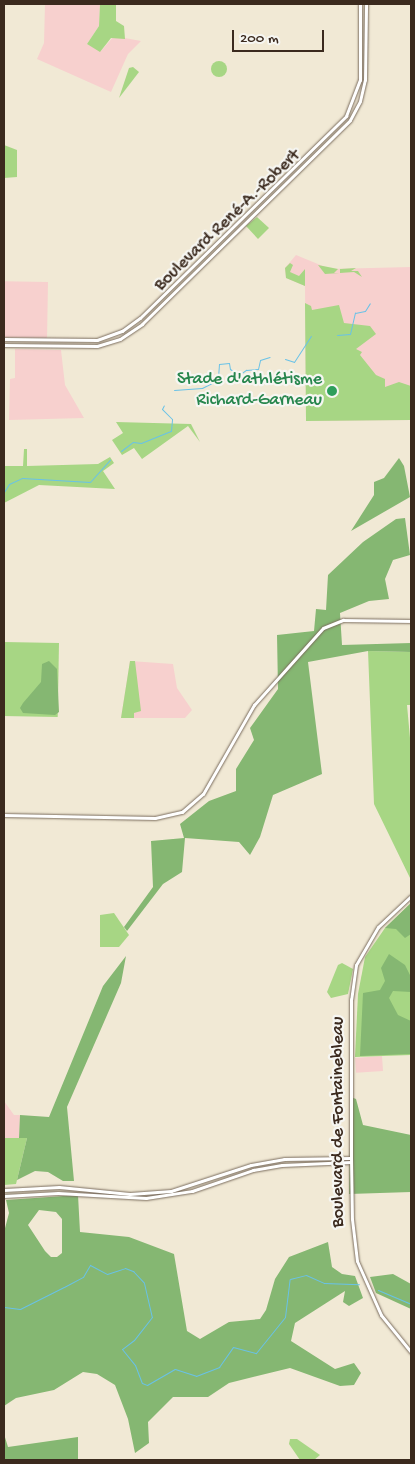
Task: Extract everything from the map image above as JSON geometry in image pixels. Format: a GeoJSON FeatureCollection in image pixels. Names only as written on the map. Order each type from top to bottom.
{"type":"FeatureCollection","features":[{"type":"Feature","properties":{"kind":"street","name":"Boulevard René-A.-Robert"},"geometry":{"type":"LineString","coordinates":[[4,339],[97,340],[120,332],[140,318],[346,116],[359,84],[360,4]]}},
{"type":"Feature","properties":{"kind":"street","name":"Boulevard René-A.-Robert"},"geometry":{"type":"LineString","coordinates":[[4,345],[97,346],[120,339],[142,324],[352,118],[365,80],[366,4]]}},
{"type":"Feature","properties":{"kind":"street"},"geometry":{"type":"LineString","coordinates":[[4,815],[155,818],[182,812],[203,794],[254,705],[323,628],[343,620],[411,621]]}},
{"type":"Feature","properties":{"kind":"street","name":"Boulevard de Fontainebleau"},"geometry":{"type":"LineString","coordinates":[[411,896],[374,930],[355,972],[351,999],[351,1160],[357,1261],[381,1316],[411,1352]]}},
{"type":"Feature","properties":{"kind":"street"},"geometry":{"type":"LineString","coordinates":[[4,1190],[59,1187],[130,1194],[171,1191],[251,1165],[284,1159],[351,1160]]}},
{"type":"Feature","properties":{"kind":"street"},"geometry":{"type":"LineString","coordinates":[[4,1196],[58,1193],[146,1198],[192,1191],[272,1167],[351,1160]]}},
{"type":"Feature","properties":{"kind":"shaded area"},"geometry":{"type":"Polygon","coordinates":[[[45,4],[100,4],[99,26],[87,44],[101,51],[114,36],[141,41],[128,54],[111,92],[37,59],[44,43],[45,4]]]}},
{"type":"Feature","properties":{"kind":"shaded area"},"geometry":{"type":"Polygon","coordinates":[[[296,255],[330,269],[411,267],[411,420],[306,421],[305,286],[286,278],[285,268],[296,255]]]}},
{"type":"Feature","properties":{"kind":"shaded area"},"geometry":{"type":"Polygon","coordinates":[[[4,281],[48,282],[47,338],[4,337],[4,281]]]}},
{"type":"Feature","properties":{"kind":"shaded area"},"geometry":{"type":"Polygon","coordinates":[[[15,349],[61,350],[65,385],[84,418],[9,420],[10,379],[15,378],[15,349]]]}},
{"type":"Feature","properties":{"kind":"shaded area"},"geometry":{"type":"Polygon","coordinates":[[[130,661],[173,664],[177,688],[192,710],[185,718],[121,718],[130,661]]]}},
{"type":"Feature","properties":{"kind":"shaded area"},"geometry":{"type":"Polygon","coordinates":[[[382,1056],[383,1071],[356,1073],[355,1058],[382,1056]]]}},
{"type":"Feature","properties":{"kind":"shaded area"},"geometry":{"type":"Polygon","coordinates":[[[4,1101],[14,1115],[20,1115],[19,1138],[4,1138],[4,1101]]]}},
{"type":"Feature","properties":{"kind":"green space"},"geometry":{"type":"Polygon","coordinates":[[[100,4],[116,4],[116,21],[124,26],[125,39],[111,38],[100,52],[87,44],[99,26],[100,4]]]}},
{"type":"Feature","properties":{"kind":"green space"},"geometry":{"type":"Polygon","coordinates":[[[216,61],[222,61],[227,66],[225,75],[216,77],[211,72],[211,66],[216,61]]]}},
{"type":"Feature","properties":{"kind":"green space"},"geometry":{"type":"Polygon","coordinates":[[[133,67],[139,72],[119,98],[129,68],[133,67]]]}},
{"type":"Feature","properties":{"kind":"green space"},"geometry":{"type":"Polygon","coordinates":[[[4,145],[17,150],[17,177],[4,178],[4,145]]]}},
{"type":"Feature","properties":{"kind":"green space"},"geometry":{"type":"Polygon","coordinates":[[[257,217],[269,228],[258,239],[246,226],[257,217]]]}},
{"type":"Feature","properties":{"kind":"green space"},"geometry":{"type":"Polygon","coordinates":[[[290,263],[293,265],[290,272],[299,276],[305,269],[305,286],[286,278],[285,268],[290,263]]]}},
{"type":"Feature","properties":{"kind":"green space"},"geometry":{"type":"Polygon","coordinates":[[[318,265],[338,269],[334,273],[339,273],[325,274],[318,265]]]}},
{"type":"Feature","properties":{"kind":"green space"},"geometry":{"type":"Polygon","coordinates":[[[356,268],[351,271],[358,271],[362,277],[354,272],[340,273],[340,269],[356,268]]]}},
{"type":"Feature","properties":{"kind":"green space"},"geometry":{"type":"Polygon","coordinates":[[[305,303],[311,306],[312,310],[339,305],[344,323],[370,326],[376,334],[356,349],[362,352],[360,355],[376,375],[385,379],[385,387],[399,382],[411,386],[411,420],[306,421],[305,303]]]}},
{"type":"Feature","properties":{"kind":"green space"},"geometry":{"type":"Polygon","coordinates":[[[116,422],[191,424],[200,442],[188,426],[142,459],[134,448],[122,455],[112,440],[123,433],[116,422]]]}},
{"type":"Feature","properties":{"kind":"green space"},"geometry":{"type":"Polygon","coordinates":[[[24,449],[27,449],[27,466],[98,464],[110,457],[114,463],[103,471],[115,489],[39,485],[4,503],[4,466],[23,466],[24,449]]]}},
{"type":"Feature","properties":{"kind":"green space"},"geometry":{"type":"Polygon","coordinates":[[[399,458],[404,466],[410,497],[351,531],[374,495],[374,482],[384,478],[399,458]]]}},
{"type":"Feature","properties":{"kind":"green space"},"geometry":{"type":"Polygon","coordinates":[[[405,518],[410,555],[393,560],[385,579],[389,599],[369,601],[340,613],[342,645],[411,643],[411,652],[368,651],[308,662],[322,774],[273,795],[260,837],[250,855],[239,842],[185,838],[182,872],[163,884],[127,931],[124,927],[153,887],[151,841],[184,838],[180,824],[209,801],[236,791],[236,769],[254,740],[250,728],[278,689],[277,635],[314,631],[316,609],[326,610],[328,575],[363,542],[396,519],[405,518]]]}},
{"type":"Feature","properties":{"kind":"green space"},"geometry":{"type":"Polygon","coordinates":[[[4,642],[59,643],[58,717],[4,716],[4,642]]]}},
{"type":"Feature","properties":{"kind":"green space"},"geometry":{"type":"Polygon","coordinates":[[[368,651],[411,652],[411,705],[407,705],[411,749],[411,880],[374,804],[368,651]]]}},
{"type":"Feature","properties":{"kind":"green space"},"geometry":{"type":"Polygon","coordinates":[[[49,661],[57,669],[59,712],[55,715],[23,713],[20,708],[41,682],[42,664],[49,661]]]}},
{"type":"Feature","properties":{"kind":"green space"},"geometry":{"type":"Polygon","coordinates":[[[130,661],[135,661],[141,711],[134,713],[134,718],[121,718],[130,661]]]}},
{"type":"Feature","properties":{"kind":"green space"},"geometry":{"type":"Polygon","coordinates":[[[411,903],[411,1055],[355,1057],[358,994],[365,957],[385,928],[411,903]]]}},
{"type":"Feature","properties":{"kind":"green space"},"geometry":{"type":"Polygon","coordinates":[[[411,903],[411,934],[405,938],[396,929],[385,928],[411,903]]]}},
{"type":"Feature","properties":{"kind":"green space"},"geometry":{"type":"Polygon","coordinates":[[[114,913],[129,935],[119,947],[100,947],[100,915],[114,913]]]}},
{"type":"Feature","properties":{"kind":"green space"},"geometry":{"type":"Polygon","coordinates":[[[389,954],[405,965],[411,977],[411,992],[393,991],[389,998],[398,1015],[411,1021],[411,1054],[360,1056],[363,993],[380,990],[385,981],[381,968],[389,954]]]}},
{"type":"Feature","properties":{"kind":"green space"},"geometry":{"type":"Polygon","coordinates":[[[126,956],[121,983],[67,1107],[74,1181],[63,1181],[48,1172],[35,1171],[17,1180],[27,1138],[19,1138],[20,1115],[49,1117],[103,986],[126,956]]]}},
{"type":"Feature","properties":{"kind":"green space"},"geometry":{"type":"Polygon","coordinates":[[[342,963],[353,969],[348,994],[331,998],[327,992],[338,965],[342,963]]]}},
{"type":"Feature","properties":{"kind":"green space"},"geometry":{"type":"Polygon","coordinates":[[[351,1097],[356,1099],[363,1125],[411,1135],[411,1192],[349,1194],[351,1097]]]}},
{"type":"Feature","properties":{"kind":"green space"},"geometry":{"type":"Polygon","coordinates":[[[4,1138],[27,1138],[16,1184],[4,1185],[4,1138]]]}},
{"type":"Feature","properties":{"kind":"green space"},"geometry":{"type":"Polygon","coordinates":[[[78,1195],[80,1232],[129,1237],[174,1254],[187,1331],[200,1339],[229,1322],[260,1319],[266,1310],[275,1279],[289,1257],[328,1242],[332,1267],[342,1274],[355,1276],[363,1298],[349,1306],[343,1302],[345,1291],[295,1323],[291,1341],[335,1369],[354,1363],[361,1373],[354,1385],[340,1386],[290,1368],[229,1383],[208,1397],[173,1397],[148,1422],[149,1443],[135,1453],[128,1419],[115,1385],[97,1374],[83,1372],[54,1390],[16,1398],[4,1406],[4,1232],[9,1213],[6,1200],[78,1195]],[[39,1210],[28,1225],[51,1257],[57,1257],[62,1253],[62,1219],[56,1212],[39,1210]]]}},
{"type":"Feature","properties":{"kind":"green space"},"geometry":{"type":"Polygon","coordinates":[[[393,1274],[411,1284],[411,1309],[376,1293],[370,1277],[393,1274]]]}},
{"type":"Feature","properties":{"kind":"green space"},"geometry":{"type":"Polygon","coordinates":[[[4,1434],[8,1447],[78,1437],[78,1459],[4,1460],[4,1434]]]}},
{"type":"Feature","properties":{"kind":"green space"},"geometry":{"type":"Polygon","coordinates":[[[290,1439],[297,1439],[320,1455],[314,1460],[300,1460],[289,1444],[290,1439]]]}},
{"type":"Feature","properties":{"kind":"waterway"},"geometry":{"type":"LineString","coordinates":[[337,335],[350,334],[355,313],[365,311],[370,303]]}},
{"type":"Feature","properties":{"kind":"waterway"},"geometry":{"type":"LineString","coordinates":[[285,359],[294,362],[311,336]]}},
{"type":"Feature","properties":{"kind":"waterway"},"geometry":{"type":"LineString","coordinates":[[174,390],[202,388],[212,383],[218,378],[219,364],[229,363],[230,369],[239,375],[246,370],[258,369],[260,360],[270,357]]}},
{"type":"Feature","properties":{"kind":"waterway"},"geometry":{"type":"LineString","coordinates":[[121,451],[133,442],[141,443],[171,431],[172,419],[162,409],[164,405]]}},
{"type":"Feature","properties":{"kind":"waterway"},"geometry":{"type":"LineString","coordinates":[[4,492],[9,484],[22,478],[90,482],[110,460]]}},
{"type":"Feature","properties":{"kind":"waterway"},"geometry":{"type":"LineString","coordinates":[[4,1307],[20,1309],[83,1277],[90,1265],[107,1274],[125,1268],[133,1271],[144,1283],[152,1317],[134,1340],[122,1349],[135,1365],[142,1383],[147,1385],[175,1369],[196,1376],[219,1367],[233,1347],[256,1353],[285,1317],[290,1279],[306,1275],[324,1283],[359,1284]]}},
{"type":"Feature","properties":{"kind":"waterway"},"geometry":{"type":"LineString","coordinates":[[378,1290],[411,1304]]}},
{"type":"Feature","properties":{"kind":"place","name":"Stade d'athlétisme Richard-Garneau"},"geometry":{"type":"Point","coordinates":[332,391]}}]}
